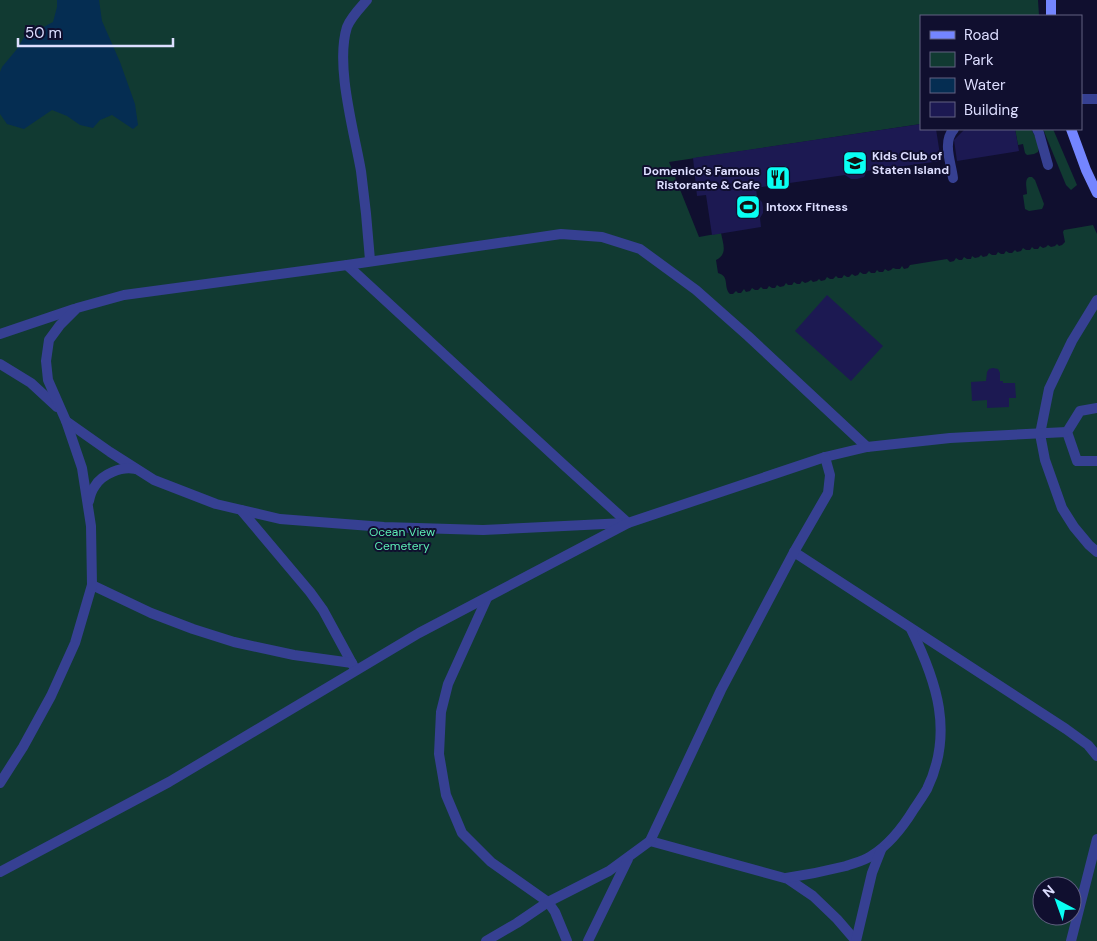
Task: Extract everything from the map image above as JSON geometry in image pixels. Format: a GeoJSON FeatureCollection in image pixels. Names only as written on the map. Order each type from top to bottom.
{"type":"FeatureCollection","features":[{"type":"Feature","properties":{"kind":"main road"},"geometry":{"type":"LineString","coordinates":[[1051,0],[1051,15]]}},
{"type":"Feature","properties":{"kind":"main road"},"geometry":{"type":"LineString","coordinates":[[1071,130],[1086,170],[1097,193]]}},
{"type":"Feature","properties":{"kind":"street"},"geometry":{"type":"LineString","coordinates":[[367,0],[347,27],[343,51],[345,80],[366,211],[370,262]]}},
{"type":"Feature","properties":{"kind":"street"},"geometry":{"type":"LineString","coordinates":[[1082,99],[1097,99]]}},
{"type":"Feature","properties":{"kind":"street"},"geometry":{"type":"LineString","coordinates":[[953,130],[947,143],[953,178]]}},
{"type":"Feature","properties":{"kind":"street"},"geometry":{"type":"LineString","coordinates":[[1037,130],[1048,165]]}},
{"type":"Feature","properties":{"kind":"street"},"geometry":{"type":"LineString","coordinates":[[0,334],[77,308],[124,295],[560,234],[602,237],[640,249],[696,290],[867,447]]}},
{"type":"Feature","properties":{"kind":"street"},"geometry":{"type":"LineString","coordinates":[[347,265],[628,523]]}},
{"type":"Feature","properties":{"kind":"street"},"geometry":{"type":"LineString","coordinates":[[1097,300],[1072,341],[1049,389],[1040,434],[1045,460],[1062,508],[1089,546],[1097,552]]}},
{"type":"Feature","properties":{"kind":"street"},"geometry":{"type":"LineString","coordinates":[[0,783],[52,696],[75,643],[92,585],[91,526],[82,468],[48,380],[46,361],[49,340],[60,324],[77,308]]}},
{"type":"Feature","properties":{"kind":"street"},"geometry":{"type":"LineString","coordinates":[[0,364],[31,382],[42,391],[63,416],[110,452],[154,480],[216,504],[280,519],[404,528],[483,530],[628,523]]}},
{"type":"Feature","properties":{"kind":"street"},"geometry":{"type":"LineString","coordinates":[[1067,432],[1080,411],[1097,408]]}},
{"type":"Feature","properties":{"kind":"street"},"geometry":{"type":"LineString","coordinates":[[0,872],[169,782],[354,667],[628,523],[825,457],[867,447],[950,438],[1067,432]]}},
{"type":"Feature","properties":{"kind":"street"},"geometry":{"type":"LineString","coordinates":[[1067,432],[1077,461],[1097,461]]}},
{"type":"Feature","properties":{"kind":"street"},"geometry":{"type":"LineString","coordinates":[[486,941],[548,902],[609,871],[650,840],[721,690],[794,552],[828,493],[830,475],[825,457]]}},
{"type":"Feature","properties":{"kind":"street"},"geometry":{"type":"LineString","coordinates":[[88,504],[91,492],[102,478],[117,470],[137,469]]}},
{"type":"Feature","properties":{"kind":"street"},"geometry":{"type":"LineString","coordinates":[[241,510],[323,610],[354,667]]}},
{"type":"Feature","properties":{"kind":"street"},"geometry":{"type":"LineString","coordinates":[[794,552],[1066,730],[1088,745],[1097,756]]}},
{"type":"Feature","properties":{"kind":"street"},"geometry":{"type":"LineString","coordinates":[[92,585],[151,613],[201,632],[234,642],[354,667]]}},
{"type":"Feature","properties":{"kind":"street"},"geometry":{"type":"LineString","coordinates":[[487,598],[448,684],[441,712],[439,754],[446,795],[462,833],[491,862],[548,902],[555,912],[568,941]]}},
{"type":"Feature","properties":{"kind":"street"},"geometry":{"type":"LineString","coordinates":[[786,878],[827,871],[869,858],[893,837],[911,814],[926,790],[939,754],[941,738],[940,710],[925,657],[911,628]]}},
{"type":"Feature","properties":{"kind":"street"},"geometry":{"type":"LineString","coordinates":[[1071,941],[1097,839]]}},
{"type":"Feature","properties":{"kind":"street"},"geometry":{"type":"LineString","coordinates":[[650,840],[786,878],[813,896],[856,941]]}},
{"type":"Feature","properties":{"kind":"street"},"geometry":{"type":"LineString","coordinates":[[856,941],[872,873],[881,849]]}},
{"type":"Feature","properties":{"kind":"street"},"geometry":{"type":"LineString","coordinates":[[588,941],[628,857]]}},
{"type":"Feature","properties":{"kind":"green space","name":"Ocean View Cemetery"},"geometry":{"type":"Polygon","coordinates":[[[0,0],[1038,0],[1039,15],[920,15],[920,124],[669,162],[699,237],[721,233],[723,252],[720,258],[716,260],[718,273],[724,277],[730,294],[736,291],[741,293],[744,289],[746,292],[752,288],[755,290],[761,287],[767,289],[769,286],[775,288],[777,285],[780,287],[784,286],[786,283],[792,285],[794,282],[800,284],[802,281],[805,283],[819,279],[821,281],[827,277],[833,279],[836,276],[842,278],[844,275],[849,277],[852,274],[855,276],[860,272],[863,274],[869,271],[875,273],[877,270],[883,272],[885,269],[888,271],[893,268],[900,269],[902,266],[904,269],[910,265],[947,259],[950,262],[956,258],[962,260],[964,257],[971,259],[972,256],[975,258],[981,255],[983,257],[989,253],[996,255],[998,252],[1004,254],[1006,251],[1012,253],[1015,250],[1017,252],[1021,251],[1023,248],[1030,250],[1032,247],[1038,249],[1040,246],[1043,248],[1048,245],[1051,247],[1057,244],[1059,246],[1065,242],[1064,230],[1093,225],[1097,234],[1097,941],[0,941],[0,0]]]}},
{"type":"Feature","properties":{"kind":"green space"},"geometry":{"type":"Polygon","coordinates":[[[1015,130],[1032,130],[1038,143],[1038,152],[1027,155],[1023,144],[1018,145],[1015,130]]]}},
{"type":"Feature","properties":{"kind":"green space"},"geometry":{"type":"Polygon","coordinates":[[[1043,130],[1053,130],[1077,185],[1071,190],[1066,185],[1043,130]]]}},
{"type":"Feature","properties":{"kind":"green space"},"geometry":{"type":"Polygon","coordinates":[[[1029,177],[1035,180],[1044,204],[1042,209],[1029,211],[1025,209],[1023,195],[1027,194],[1026,182],[1029,177]]]}},
{"type":"Feature","properties":{"kind":"water"},"geometry":{"type":"Polygon","coordinates":[[[57,0],[99,0],[102,21],[120,62],[135,104],[138,125],[133,129],[112,115],[100,120],[93,128],[80,125],[67,116],[52,110],[24,129],[7,124],[0,114],[0,72],[2,67],[17,49],[27,32],[38,30],[53,22],[57,0]]]}},
{"type":"Feature","properties":{"kind":"building"},"geometry":{"type":"Polygon","coordinates":[[[920,124],[920,130],[936,130],[941,161],[867,171],[864,177],[857,179],[851,179],[845,175],[756,188],[757,197],[762,202],[763,207],[763,213],[760,218],[761,227],[712,235],[706,195],[697,196],[693,158],[920,124]]]}},
{"type":"Feature","properties":{"kind":"building"},"geometry":{"type":"Polygon","coordinates":[[[964,130],[1015,130],[1019,151],[957,161],[954,140],[964,130]]]}},
{"type":"Feature","properties":{"kind":"building"},"geometry":{"type":"Polygon","coordinates":[[[827,295],[883,346],[851,381],[795,331],[827,295]]]}},
{"type":"Feature","properties":{"kind":"building"},"geometry":{"type":"Polygon","coordinates":[[[993,368],[998,369],[1000,381],[1003,381],[1003,383],[1015,383],[1016,398],[1009,398],[1009,407],[987,408],[987,400],[972,401],[971,382],[986,381],[987,372],[993,368]]]}},
{"type":"Feature","properties":{"kind":"place","name":"Kids Club of Staten Island"},"geometry":{"type":"Point","coordinates":[855,163]}},
{"type":"Feature","properties":{"kind":"place","name":"Domenico’s Famous Ristorante & Cafe"},"geometry":{"type":"Point","coordinates":[778,178]}},
{"type":"Feature","properties":{"kind":"place","name":"Intoxx Fitness"},"geometry":{"type":"Point","coordinates":[748,207]}}]}
